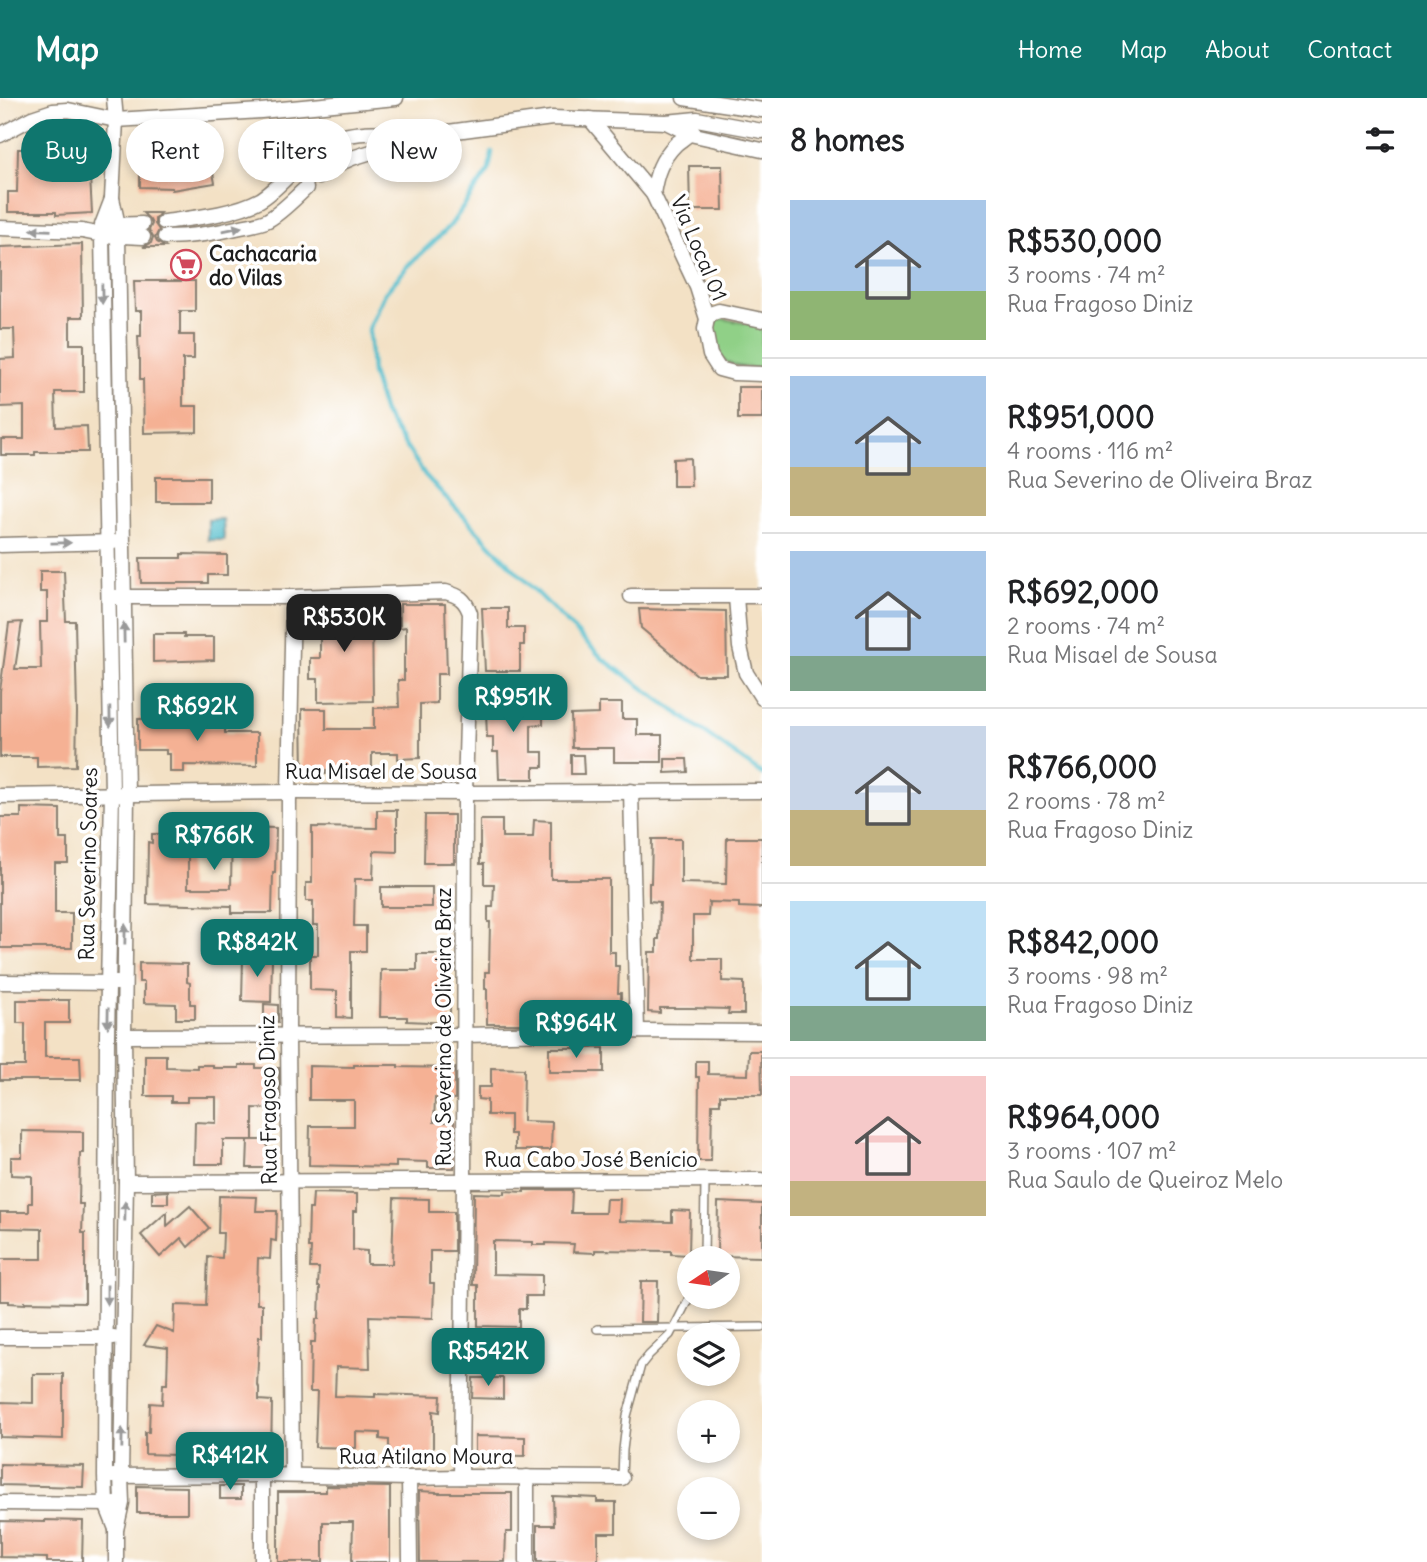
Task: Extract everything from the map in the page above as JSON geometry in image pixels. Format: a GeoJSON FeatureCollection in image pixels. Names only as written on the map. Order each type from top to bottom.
{"type":"FeatureCollection","features":[{"type":"Feature","properties":{"kind":"street","name":"Rua Severino Soares"},"geometry":{"type":"LineString","coordinates":[[114,98],[116,120],[112,198],[118,231],[127,794],[122,1503],[116,1530],[116,1562]]}},
{"type":"Feature","properties":{"kind":"street"},"geometry":{"type":"LineString","coordinates":[[0,135],[52,104],[116,120],[261,104],[396,98]]}},
{"type":"Feature","properties":{"kind":"street"},"geometry":{"type":"LineString","coordinates":[[684,98],[762,110]]}},
{"type":"Feature","properties":{"kind":"street"},"geometry":{"type":"LineString","coordinates":[[462,129],[552,118],[590,118],[666,122],[697,119],[762,131]]}},
{"type":"Feature","properties":{"kind":"street","name":"Via Local 01"},"geometry":{"type":"LineString","coordinates":[[590,118],[653,194],[697,287],[707,319],[707,344],[719,369],[734,373],[762,374]]}},
{"type":"Feature","properties":{"kind":"street"},"geometry":{"type":"LineString","coordinates":[[690,134],[697,119]]}},
{"type":"Feature","properties":{"kind":"street"},"geometry":{"type":"LineString","coordinates":[[666,122],[690,134],[762,150]]}},
{"type":"Feature","properties":{"kind":"street","name":"Via Local 01"},"geometry":{"type":"LineString","coordinates":[[653,194],[661,163],[669,151],[690,134]]}},
{"type":"Feature","properties":{"kind":"street"},"geometry":{"type":"LineString","coordinates":[[281,182],[254,203],[164,230],[188,237],[258,224],[277,213],[306,188]]}},
{"type":"Feature","properties":{"kind":"street","name":"Rua Severino Soares"},"geometry":{"type":"LineString","coordinates":[[112,198],[102,230],[111,794],[105,1476],[106,1504],[116,1530]]}},
{"type":"Feature","properties":{"kind":"street"},"geometry":{"type":"LineString","coordinates":[[0,228],[143,230]]}},
{"type":"Feature","properties":{"kind":"street","name":"Via Local 01"},"geometry":{"type":"LineString","coordinates":[[707,319],[713,313],[726,311],[762,320]]}},
{"type":"Feature","properties":{"kind":"street"},"geometry":{"type":"LineString","coordinates":[[0,545],[122,542]]}},
{"type":"Feature","properties":{"kind":"street","name":"Rua Severino de Oliveira Braz"},"geometry":{"type":"LineString","coordinates":[[293,597],[446,592],[461,597],[470,612],[465,793],[461,1476]]}},
{"type":"Feature","properties":{"kind":"street"},"geometry":{"type":"LineString","coordinates":[[631,596],[762,596]]}},
{"type":"Feature","properties":{"kind":"street"},"geometry":{"type":"LineString","coordinates":[[107,597],[293,597]]}},
{"type":"Feature","properties":{"kind":"street","name":"Rua Fragoso Diniz"},"geometry":{"type":"LineString","coordinates":[[292,1475],[288,1036],[293,597]]}},
{"type":"Feature","properties":{"kind":"street"},"geometry":{"type":"LineString","coordinates":[[736,597],[740,647],[746,673],[762,698]]}},
{"type":"Feature","properties":{"kind":"street"},"geometry":{"type":"LineString","coordinates":[[631,791],[637,1031]]}},
{"type":"Feature","properties":{"kind":"street","name":"Rua Misael de Sousa"},"geometry":{"type":"LineString","coordinates":[[0,796],[631,791],[758,794]]}},
{"type":"Feature","properties":{"kind":"street"},"geometry":{"type":"LineString","coordinates":[[0,982],[124,983]]}},
{"type":"Feature","properties":{"kind":"street"},"geometry":{"type":"LineString","coordinates":[[124,1036],[762,1032]]}},
{"type":"Feature","properties":{"kind":"street","name":"Rua Cabo José Benício"},"geometry":{"type":"LineString","coordinates":[[126,1182],[762,1180]]}},
{"type":"Feature","properties":{"kind":"street"},"geometry":{"type":"LineString","coordinates":[[0,1337],[123,1337]]}},
{"type":"Feature","properties":{"kind":"street"},"geometry":{"type":"LineString","coordinates":[[262,1475],[262,1562]]}},
{"type":"Feature","properties":{"kind":"street","name":"Rua Atilano Moura"},"geometry":{"type":"LineString","coordinates":[[105,1476],[622,1478]]}},
{"type":"Feature","properties":{"kind":"street"},"geometry":{"type":"LineString","coordinates":[[527,1477],[527,1562]]}},
{"type":"Feature","properties":{"kind":"street"},"geometry":{"type":"LineString","coordinates":[[409,1478],[410,1562]]}},
{"type":"Feature","properties":{"kind":"street"},"geometry":{"type":"LineString","coordinates":[[0,1503],[122,1503]]}},
{"type":"Feature","properties":{"kind":"lane"},"geometry":{"type":"LineString","coordinates":[[704,1246],[705,1180]]}},
{"type":"Feature","properties":{"kind":"lane"},"geometry":{"type":"LineString","coordinates":[[622,1478],[627,1416],[641,1365],[670,1335],[683,1309]]}},
{"type":"Feature","properties":{"kind":"lane"},"geometry":{"type":"LineString","coordinates":[[597,1329],[762,1328]]}},
{"type":"Feature","properties":{"kind":"green space"},"geometry":{"type":"Polygon","coordinates":[[[719,318],[762,326],[762,368],[740,367],[724,361],[713,338],[713,325],[719,318]]]}},
{"type":"Feature","properties":{"kind":"water"},"geometry":{"type":"Polygon","coordinates":[[[223,519],[224,540],[208,540],[208,520],[223,519]]]}},
{"type":"Feature","properties":{"kind":"water"},"geometry":{"type":"Polygon","coordinates":[[[207,833],[215,842],[213,854],[208,860],[202,847],[207,833]]]}},
{"type":"Feature","properties":{"kind":"building"},"geometry":{"type":"Polygon","coordinates":[[[18,149],[21,149],[21,182],[90,182],[92,213],[56,215],[56,212],[8,212],[8,192],[17,192],[18,149]]]}},
{"type":"Feature","properties":{"kind":"building"},"geometry":{"type":"Polygon","coordinates":[[[689,166],[722,166],[723,210],[690,210],[689,166]]]}},
{"type":"Feature","properties":{"kind":"building"},"geometry":{"type":"Polygon","coordinates":[[[140,182],[215,183],[172,190],[140,187],[140,182]]]}},
{"type":"Feature","properties":{"kind":"building"},"geometry":{"type":"Polygon","coordinates":[[[143,213],[160,213],[155,219],[159,230],[155,238],[165,247],[143,247],[151,243],[153,237],[149,230],[152,224],[143,213]]]}},
{"type":"Feature","properties":{"kind":"building"},"geometry":{"type":"Polygon","coordinates":[[[82,244],[83,317],[70,317],[70,344],[84,344],[84,392],[55,392],[56,427],[87,426],[88,452],[1,455],[1,439],[24,439],[24,406],[0,407],[0,359],[15,358],[14,329],[0,329],[0,247],[82,244]]]}},
{"type":"Feature","properties":{"kind":"building"},"geometry":{"type":"Polygon","coordinates":[[[134,281],[195,281],[195,311],[180,311],[180,335],[194,335],[194,359],[183,359],[183,406],[197,406],[197,432],[144,433],[143,379],[140,379],[138,336],[141,336],[141,311],[135,311],[134,281]]]}},
{"type":"Feature","properties":{"kind":"building"},"geometry":{"type":"Polygon","coordinates":[[[738,387],[762,387],[762,419],[738,419],[738,387]]]}},
{"type":"Feature","properties":{"kind":"building"},"geometry":{"type":"Polygon","coordinates":[[[690,458],[691,486],[673,486],[673,459],[690,458]]]}},
{"type":"Feature","properties":{"kind":"building"},"geometry":{"type":"Polygon","coordinates":[[[156,477],[209,477],[209,502],[156,502],[156,477]]]}},
{"type":"Feature","properties":{"kind":"building"},"geometry":{"type":"Polygon","coordinates":[[[181,554],[227,555],[227,575],[208,575],[208,583],[141,583],[140,558],[181,558],[181,554]]]}},
{"type":"Feature","properties":{"kind":"building"},"geometry":{"type":"Polygon","coordinates":[[[40,571],[64,571],[66,621],[75,621],[76,766],[37,767],[37,757],[0,757],[0,691],[9,623],[22,622],[15,669],[41,669],[40,622],[47,622],[47,592],[40,592],[40,571]]]}},
{"type":"Feature","properties":{"kind":"building"},"geometry":{"type":"Polygon","coordinates":[[[400,604],[445,604],[447,674],[437,674],[437,703],[420,704],[420,758],[398,759],[398,753],[372,753],[372,770],[326,770],[326,774],[303,774],[302,709],[326,709],[326,729],[374,729],[374,708],[399,707],[398,680],[404,680],[406,654],[406,627],[400,628],[400,604]]]}},
{"type":"Feature","properties":{"kind":"building"},"geometry":{"type":"Polygon","coordinates":[[[372,606],[373,701],[318,702],[318,679],[310,679],[310,658],[320,658],[320,621],[314,621],[314,607],[372,606]]]}},
{"type":"Feature","properties":{"kind":"building"},"geometry":{"type":"Polygon","coordinates":[[[482,608],[508,608],[508,628],[524,628],[524,645],[520,645],[520,671],[485,671],[482,608]]]}},
{"type":"Feature","properties":{"kind":"building"},"geometry":{"type":"Polygon","coordinates":[[[639,609],[726,611],[727,675],[697,675],[641,628],[639,609]]]}},
{"type":"Feature","properties":{"kind":"building"},"geometry":{"type":"Polygon","coordinates":[[[153,634],[214,637],[214,660],[153,662],[153,634]]]}},
{"type":"Feature","properties":{"kind":"building"},"geometry":{"type":"Polygon","coordinates":[[[477,696],[533,696],[533,711],[543,710],[543,724],[531,725],[531,752],[543,752],[543,767],[534,767],[534,779],[499,779],[498,752],[493,752],[493,737],[487,737],[486,711],[477,711],[477,696]]]}},
{"type":"Feature","properties":{"kind":"building"},"geometry":{"type":"Polygon","coordinates":[[[599,703],[622,703],[622,719],[637,719],[637,735],[662,735],[662,762],[614,762],[614,748],[572,748],[571,715],[599,714],[599,703]]]}},
{"type":"Feature","properties":{"kind":"building"},"geometry":{"type":"Polygon","coordinates":[[[201,718],[201,727],[225,727],[225,733],[257,733],[257,766],[184,765],[184,772],[170,772],[170,754],[166,754],[166,750],[138,750],[138,719],[201,718]]]}},
{"type":"Feature","properties":{"kind":"building"},"geometry":{"type":"Polygon","coordinates":[[[571,755],[583,755],[584,774],[571,774],[571,755]]]}},
{"type":"Feature","properties":{"kind":"building"},"geometry":{"type":"Polygon","coordinates":[[[665,759],[687,759],[688,772],[665,773],[665,759]]]}},
{"type":"Feature","properties":{"kind":"building"},"geometry":{"type":"Polygon","coordinates":[[[21,808],[60,809],[60,839],[68,839],[68,863],[55,863],[55,913],[72,913],[72,948],[0,948],[0,817],[21,817],[21,808]]]}},
{"type":"Feature","properties":{"kind":"building"},"geometry":{"type":"Polygon","coordinates":[[[377,810],[397,810],[397,852],[374,851],[373,879],[355,879],[354,926],[366,926],[366,951],[351,951],[351,1018],[337,1017],[337,991],[310,990],[310,955],[318,955],[318,925],[313,925],[313,901],[306,901],[306,883],[312,883],[312,827],[377,828],[377,810]]]}},
{"type":"Feature","properties":{"kind":"building"},"geometry":{"type":"Polygon","coordinates":[[[425,815],[454,815],[454,863],[424,863],[425,815]]]}},
{"type":"Feature","properties":{"kind":"building"},"geometry":{"type":"Polygon","coordinates":[[[480,820],[502,820],[502,837],[533,837],[534,820],[551,821],[551,879],[609,879],[609,952],[615,952],[615,966],[619,966],[618,993],[621,993],[618,1020],[527,1015],[527,1024],[487,1024],[485,972],[489,972],[488,907],[493,907],[494,884],[484,884],[484,864],[480,864],[480,820]]]}},
{"type":"Feature","properties":{"kind":"building"},"geometry":{"type":"Polygon","coordinates":[[[232,827],[276,828],[272,913],[232,913],[232,906],[147,904],[148,842],[152,843],[152,834],[161,834],[161,829],[188,829],[188,888],[231,888],[232,827]]]}},
{"type":"Feature","properties":{"kind":"building"},"geometry":{"type":"Polygon","coordinates":[[[727,838],[762,838],[762,908],[739,907],[739,903],[709,902],[708,916],[693,916],[693,959],[722,959],[722,981],[744,982],[744,1014],[728,1014],[729,1009],[692,1008],[660,1008],[660,1013],[648,1012],[649,952],[657,952],[660,902],[649,901],[652,839],[681,839],[681,883],[726,884],[727,838]]]}},
{"type":"Feature","properties":{"kind":"building"},"geometry":{"type":"Polygon","coordinates":[[[381,887],[432,887],[432,907],[381,907],[381,887]]]}},
{"type":"Feature","properties":{"kind":"building"},"geometry":{"type":"Polygon","coordinates":[[[417,954],[444,954],[444,991],[450,991],[450,1023],[407,1021],[407,1017],[380,1017],[381,970],[417,970],[417,954]]]}},
{"type":"Feature","properties":{"kind":"building"},"geometry":{"type":"Polygon","coordinates":[[[243,957],[272,958],[271,1002],[242,1001],[243,957]]]}},
{"type":"Feature","properties":{"kind":"building"},"geometry":{"type":"Polygon","coordinates":[[[139,963],[187,964],[190,1004],[195,1004],[195,1019],[176,1019],[176,1004],[144,1003],[144,982],[139,982],[139,963]]]}},
{"type":"Feature","properties":{"kind":"building"},"geometry":{"type":"Polygon","coordinates":[[[17,1000],[69,1000],[69,1023],[45,1023],[45,1057],[80,1057],[81,1080],[0,1080],[0,1066],[25,1066],[25,1023],[17,1023],[17,1000]]]}},
{"type":"Feature","properties":{"kind":"building"},"geometry":{"type":"Polygon","coordinates":[[[264,1004],[278,1005],[278,1022],[264,1021],[264,1004]]]}},
{"type":"Feature","properties":{"kind":"building"},"geometry":{"type":"Polygon","coordinates":[[[549,1048],[604,1048],[604,1072],[549,1072],[549,1048]]]}},
{"type":"Feature","properties":{"kind":"building"},"geometry":{"type":"Polygon","coordinates":[[[749,1051],[761,1051],[762,1095],[720,1095],[720,1104],[712,1104],[711,1161],[698,1161],[699,1077],[696,1077],[696,1061],[708,1061],[708,1074],[748,1075],[749,1051]]]}},
{"type":"Feature","properties":{"kind":"building"},"geometry":{"type":"Polygon","coordinates":[[[145,1055],[166,1055],[166,1067],[197,1068],[197,1065],[213,1065],[213,1068],[239,1068],[239,1065],[256,1065],[256,1068],[279,1068],[279,1109],[253,1108],[253,1140],[223,1140],[223,1164],[194,1164],[195,1122],[216,1123],[216,1097],[187,1097],[187,1102],[171,1102],[171,1096],[145,1096],[145,1055]]]}},
{"type":"Feature","properties":{"kind":"building"},"geometry":{"type":"Polygon","coordinates":[[[309,1066],[455,1068],[455,1099],[435,1098],[434,1122],[454,1122],[454,1168],[428,1168],[428,1162],[396,1161],[396,1167],[309,1165],[310,1126],[354,1126],[354,1100],[309,1100],[309,1066]]]}},
{"type":"Feature","properties":{"kind":"building"},"geometry":{"type":"Polygon","coordinates":[[[491,1068],[524,1069],[523,1121],[552,1122],[551,1150],[515,1150],[515,1134],[510,1134],[510,1115],[487,1115],[487,1100],[478,1099],[478,1087],[491,1087],[491,1068]]]}},
{"type":"Feature","properties":{"kind":"building"},"geometry":{"type":"Polygon","coordinates":[[[22,1131],[83,1132],[79,1204],[83,1204],[82,1233],[85,1233],[85,1303],[25,1304],[0,1301],[0,1259],[42,1259],[42,1229],[0,1228],[0,1212],[29,1212],[29,1203],[32,1203],[32,1176],[11,1175],[11,1157],[22,1157],[22,1131]]]}},
{"type":"Feature","properties":{"kind":"building"},"geometry":{"type":"Polygon","coordinates":[[[248,1140],[267,1140],[267,1168],[247,1168],[248,1140]]]}},
{"type":"Feature","properties":{"kind":"building"},"geometry":{"type":"Polygon","coordinates":[[[572,1190],[571,1213],[605,1213],[606,1199],[620,1199],[619,1221],[672,1222],[672,1210],[690,1211],[689,1246],[677,1246],[677,1254],[671,1254],[671,1251],[595,1250],[595,1253],[573,1252],[574,1244],[533,1245],[533,1242],[493,1241],[493,1274],[542,1275],[542,1296],[526,1296],[526,1309],[519,1309],[519,1327],[478,1326],[478,1285],[473,1285],[474,1193],[572,1190]]]}},
{"type":"Feature","properties":{"kind":"building"},"geometry":{"type":"Polygon","coordinates":[[[168,1191],[168,1203],[152,1203],[152,1192],[168,1191]]]}},
{"type":"Feature","properties":{"kind":"building"},"geometry":{"type":"Polygon","coordinates":[[[313,1193],[357,1194],[357,1211],[353,1211],[353,1250],[367,1251],[367,1264],[392,1264],[394,1198],[429,1199],[429,1212],[454,1212],[454,1251],[430,1251],[430,1283],[434,1283],[433,1318],[369,1316],[370,1368],[336,1367],[335,1396],[441,1396],[440,1412],[433,1411],[433,1457],[389,1456],[389,1440],[380,1439],[380,1433],[356,1432],[356,1448],[315,1447],[317,1392],[310,1392],[311,1342],[315,1342],[316,1319],[319,1319],[320,1287],[319,1268],[310,1268],[311,1248],[308,1248],[309,1209],[312,1209],[313,1193]]]}},
{"type":"Feature","properties":{"kind":"building"},"geometry":{"type":"Polygon","coordinates":[[[219,1196],[257,1197],[256,1211],[277,1211],[276,1241],[271,1240],[270,1259],[258,1258],[257,1290],[257,1304],[262,1304],[262,1337],[259,1337],[257,1386],[259,1400],[272,1401],[271,1458],[145,1454],[145,1432],[149,1432],[150,1403],[162,1404],[163,1384],[167,1384],[168,1348],[144,1345],[156,1326],[174,1333],[175,1305],[206,1306],[208,1257],[222,1258],[223,1233],[218,1233],[219,1196]]]}},
{"type":"Feature","properties":{"kind":"building"},"geometry":{"type":"Polygon","coordinates":[[[718,1202],[762,1204],[762,1257],[740,1257],[740,1246],[717,1246],[718,1202]]]}},
{"type":"Feature","properties":{"kind":"building"},"geometry":{"type":"Polygon","coordinates":[[[190,1206],[209,1228],[188,1247],[181,1238],[160,1257],[141,1235],[167,1212],[167,1226],[190,1206]]]}},
{"type":"Feature","properties":{"kind":"building"},"geometry":{"type":"Polygon","coordinates":[[[641,1281],[658,1281],[657,1322],[640,1322],[641,1281]]]}},
{"type":"Feature","properties":{"kind":"building"},"geometry":{"type":"Polygon","coordinates":[[[33,1374],[63,1374],[63,1439],[0,1437],[0,1402],[33,1403],[33,1374]]]}},
{"type":"Feature","properties":{"kind":"building"},"geometry":{"type":"Polygon","coordinates":[[[473,1378],[503,1378],[503,1399],[472,1398],[473,1378]]]}},
{"type":"Feature","properties":{"kind":"building"},"geometry":{"type":"Polygon","coordinates":[[[475,1436],[525,1437],[525,1456],[475,1455],[475,1436]]]}},
{"type":"Feature","properties":{"kind":"building"},"geometry":{"type":"Polygon","coordinates":[[[0,1464],[84,1466],[83,1487],[0,1485],[0,1464]]]}},
{"type":"Feature","properties":{"kind":"building"},"geometry":{"type":"Polygon","coordinates":[[[137,1486],[187,1487],[187,1513],[137,1513],[137,1486]]]}},
{"type":"Feature","properties":{"kind":"building"},"geometry":{"type":"Polygon","coordinates":[[[220,1486],[241,1486],[241,1499],[220,1499],[220,1486]]]}},
{"type":"Feature","properties":{"kind":"building"},"geometry":{"type":"Polygon","coordinates":[[[326,1486],[390,1487],[390,1562],[352,1562],[353,1522],[323,1522],[323,1562],[278,1562],[278,1492],[326,1492],[326,1486]]]}},
{"type":"Feature","properties":{"kind":"building"},"geometry":{"type":"Polygon","coordinates":[[[419,1491],[512,1493],[512,1532],[506,1532],[505,1562],[420,1562],[419,1491]]]}},
{"type":"Feature","properties":{"kind":"building"},"geometry":{"type":"Polygon","coordinates":[[[553,1496],[597,1498],[597,1502],[616,1502],[616,1533],[598,1533],[598,1562],[537,1562],[537,1525],[554,1525],[553,1496]]]}},
{"type":"Feature","properties":{"kind":"building"},"geometry":{"type":"Polygon","coordinates":[[[0,1521],[83,1521],[82,1562],[47,1562],[47,1558],[0,1557],[0,1521]]]}},
{"type":"Feature","properties":{"kind":"waterway"},"geometry":{"type":"LineString","coordinates":[[492,152],[489,170],[450,226],[407,267],[385,293],[369,329],[372,373],[384,413],[425,475],[603,659],[762,774]]}},
{"type":"Feature","properties":{"kind":"place","name":"Cachacaria do Vilas"},"geometry":{"type":"Point","coordinates":[186,265]}}]}
